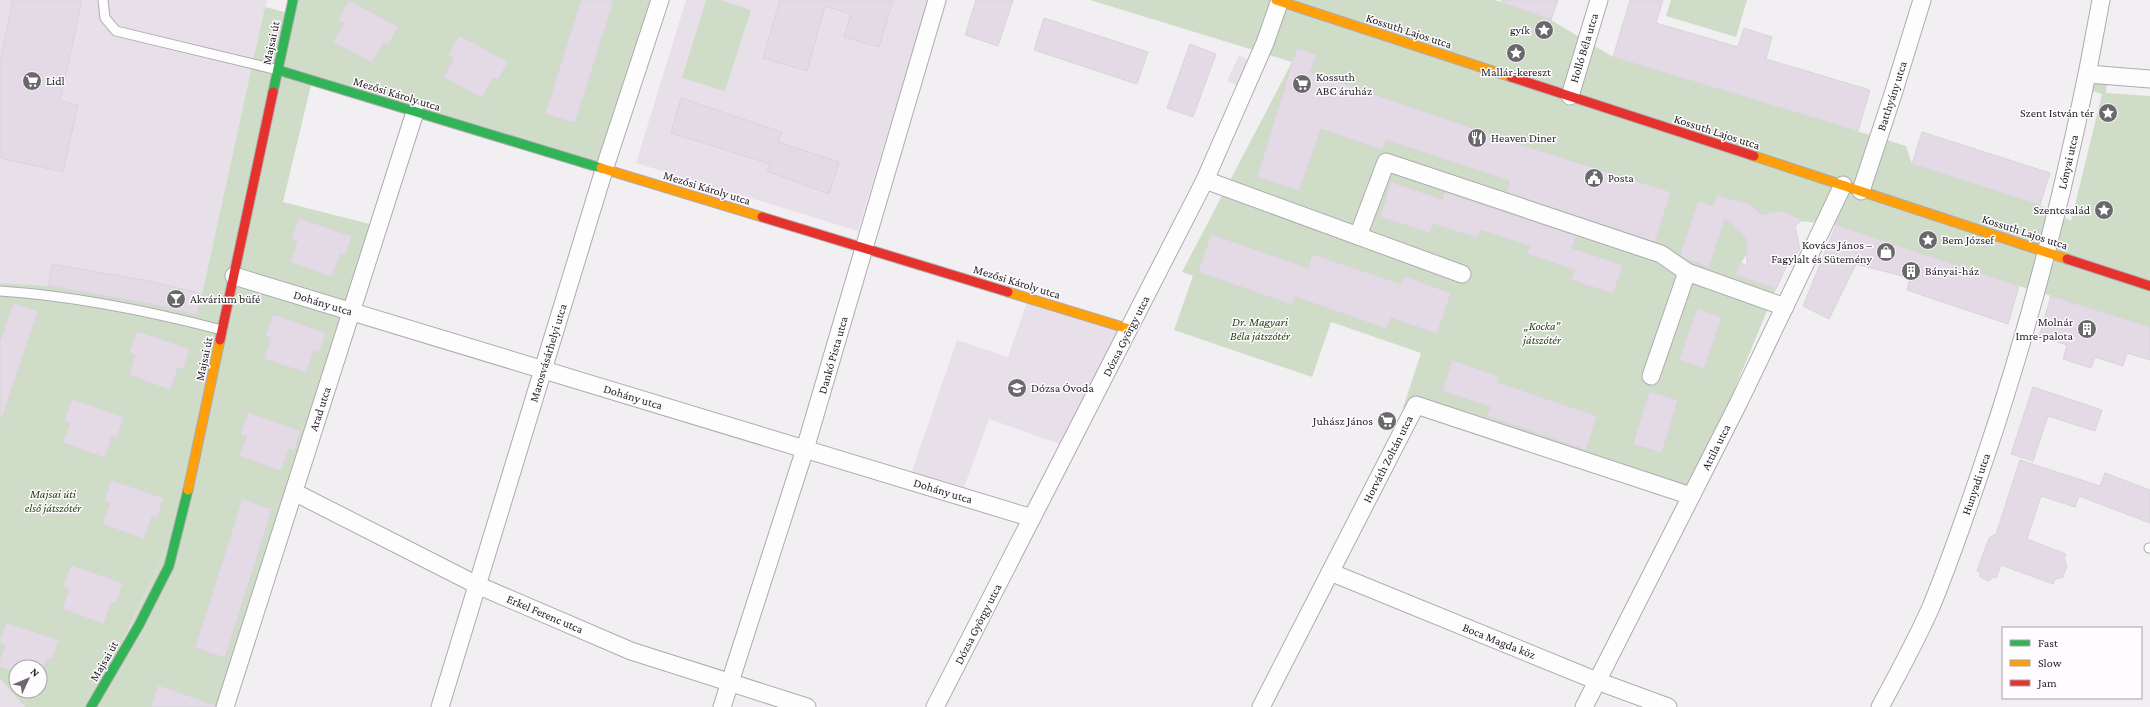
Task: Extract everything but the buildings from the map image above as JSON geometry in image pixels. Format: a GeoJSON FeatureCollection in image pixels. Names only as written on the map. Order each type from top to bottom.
{"type":"FeatureCollection","features":[{"type":"Feature","properties":{"kind":"street","name":"Majsai út"},"geometry":{"type":"LineString","coordinates":[[92,707],[139,625],[169,566],[181,522],[293,0]]}},
{"type":"Feature","properties":{"kind":"street","name":"Marosvásárhelyi utca"},"geometry":{"type":"LineString","coordinates":[[440,707],[604,170],[660,0]]}},
{"type":"Feature","properties":{"kind":"street","name":"Dankó Pista utca"},"geometry":{"type":"LineString","coordinates":[[722,707],[805,449],[937,0]]}},
{"type":"Feature","properties":{"kind":"street","name":"Kossuth Lajos utca"},"geometry":{"type":"LineString","coordinates":[[1278,0],[2150,286]]}},
{"type":"Feature","properties":{"kind":"street","name":"Dózsa György utca"},"geometry":{"type":"LineString","coordinates":[[935,707],[1205,180],[1265,43],[1278,0]]}},
{"type":"Feature","properties":{"kind":"street","name":"Holló Béla utca"},"geometry":{"type":"LineString","coordinates":[[1570,96],[1599,0]]}},
{"type":"Feature","properties":{"kind":"street","name":"Batthyány utca"},"geometry":{"type":"LineString","coordinates":[[1860,191],[1894,91],[1922,0]]}},
{"type":"Feature","properties":{"kind":"street","name":"Lónyai utca"},"geometry":{"type":"LineString","coordinates":[[2047,252],[2088,74],[2101,0]]}},
{"type":"Feature","properties":{"kind":"street","name":"Mezősi Károly utca"},"geometry":{"type":"LineString","coordinates":[[278,70],[1129,329]]}},
{"type":"Feature","properties":{"kind":"street"},"geometry":{"type":"LineString","coordinates":[[2088,74],[2150,79]]}},
{"type":"Feature","properties":{"kind":"street","name":"Arad utca"},"geometry":{"type":"LineString","coordinates":[[225,707],[415,112]]}},
{"type":"Feature","properties":{"kind":"street"},"geometry":{"type":"LineString","coordinates":[[1358,236],[1386,162],[1661,254],[1687,272],[1785,306]]}},
{"type":"Feature","properties":{"kind":"street"},"geometry":{"type":"LineString","coordinates":[[1205,180],[1462,274]]}},
{"type":"Feature","properties":{"kind":"street","name":"Attila utca"},"geometry":{"type":"LineString","coordinates":[[1584,707],[1691,496],[1843,186]]}},
{"type":"Feature","properties":{"kind":"street","name":"Hunyadi utca"},"geometry":{"type":"LineString","coordinates":[[1880,707],[1930,607],[1955,545],[1996,425],[2047,252]]}},
{"type":"Feature","properties":{"kind":"street"},"geometry":{"type":"LineString","coordinates":[[1651,376],[1687,272]]}},
{"type":"Feature","properties":{"kind":"street","name":"Dohány utca"},"geometry":{"type":"LineString","coordinates":[[234,276],[1032,518]]}},
{"type":"Feature","properties":{"kind":"street","name":"Horváth Zoltán utca"},"geometry":{"type":"LineString","coordinates":[[1262,707],[1416,405],[1691,496]]}},
{"type":"Feature","properties":{"kind":"street","name":"Erkel Ferenc utca"},"geometry":{"type":"LineString","coordinates":[[294,492],[477,584],[631,651],[807,707]]}},
{"type":"Feature","properties":{"kind":"street","name":"Boca Magda köz"},"geometry":{"type":"LineString","coordinates":[[1330,572],[1597,681],[1668,707]]}},
{"type":"Feature","properties":{"kind":"lane"},"geometry":{"type":"LineString","coordinates":[[104,0],[105,18],[116,31],[278,70]]}},
{"type":"Feature","properties":{"kind":"lane"},"geometry":{"type":"LineString","coordinates":[[0,291],[48,294],[148,311],[222,330]]}},
{"type":"Feature","properties":{"kind":"shaded area"},"geometry":{"type":"Polygon","coordinates":[[[0,0],[267,0],[202,294],[154,282],[52,265],[49,286],[0,283],[0,0]]]}},
{"type":"Feature","properties":{"kind":"shaded area"},"geometry":{"type":"Polygon","coordinates":[[[686,0],[928,0],[858,231],[636,163],[686,0]]]}},
{"type":"Feature","properties":{"kind":"shaded area"},"geometry":{"type":"Polygon","coordinates":[[[1239,55],[1249,60],[1237,86],[1227,81],[1239,55]]]}},
{"type":"Feature","properties":{"kind":"shaded area","name":"Dózsa Óvoda"},"geometry":{"type":"Polygon","coordinates":[[[1027,302],[1122,332],[1065,446],[989,419],[962,493],[910,477],[957,340],[1008,357],[1027,302]]]}},
{"type":"Feature","properties":{"kind":"shaded area"},"geometry":{"type":"Polygon","coordinates":[[[0,679],[8,688],[8,699],[18,699],[25,707],[0,707],[0,679]]]}},
{"type":"Feature","properties":{"kind":"green space","name":"Majsai úti első játszótér"},"geometry":{"type":"Polygon","coordinates":[[[294,0],[660,0],[604,169],[312,81],[283,202],[378,226],[225,707],[92,707],[180,522],[91,707],[25,707],[18,699],[48,699],[48,659],[8,659],[8,688],[0,679],[0,283],[49,286],[52,264],[154,282],[202,294],[265,7],[289,13],[294,0]]]}},
{"type":"Feature","properties":{"kind":"green space"},"geometry":{"type":"Polygon","coordinates":[[[706,0],[720,0],[751,10],[725,91],[682,78],[706,0]]]}},
{"type":"Feature","properties":{"kind":"green space"},"geometry":{"type":"Polygon","coordinates":[[[1090,0],[1495,0],[1551,20],[1613,57],[1906,146],[1912,164],[2040,205],[2071,221],[2102,94],[2085,89],[2087,81],[2107,83],[2106,93],[2150,96],[2150,327],[2019,286],[1836,225],[1800,221],[1783,211],[1772,212],[1762,216],[1758,212],[1746,238],[1748,251],[1735,275],[1776,289],[1690,497],[1403,408],[1421,353],[1331,322],[1312,377],[1174,330],[1193,276],[1182,272],[1292,62],[1090,0]],[[1297,48],[1292,62],[1310,72],[1316,55],[1297,48]],[[1717,195],[1713,206],[1744,217],[1717,195]]]}},
{"type":"Feature","properties":{"kind":"green space"},"geometry":{"type":"Polygon","coordinates":[[[1671,0],[1747,0],[1736,37],[1666,16],[1671,0]]]}},
{"type":"Feature","properties":{"kind":"traffic: fast"},"geometry":{"type":"LineString","coordinates":[[273,92],[293,0]]}},
{"type":"Feature","properties":{"kind":"traffic: fast"},"geometry":{"type":"LineString","coordinates":[[278,70],[601,168]]}},
{"type":"Feature","properties":{"kind":"traffic: fast"},"geometry":{"type":"LineString","coordinates":[[91,707],[139,625],[169,566],[188,490]]}},
{"type":"Feature","properties":{"kind":"traffic: slow"},"geometry":{"type":"LineString","coordinates":[[1276,0],[1511,77]]}},
{"type":"Feature","properties":{"kind":"traffic: slow"},"geometry":{"type":"LineString","coordinates":[[1754,156],[2067,259]]}},
{"type":"Feature","properties":{"kind":"traffic: slow"},"geometry":{"type":"LineString","coordinates":[[601,168],[762,217]]}},
{"type":"Feature","properties":{"kind":"traffic: slow"},"geometry":{"type":"LineString","coordinates":[[1008,292],[1129,329]]}},
{"type":"Feature","properties":{"kind":"traffic: slow"},"geometry":{"type":"LineString","coordinates":[[188,490],[220,340]]}},
{"type":"Feature","properties":{"kind":"traffic: jam"},"geometry":{"type":"LineString","coordinates":[[1511,77],[1754,156]]}},
{"type":"Feature","properties":{"kind":"traffic: jam"},"geometry":{"type":"LineString","coordinates":[[220,340],[273,92]]}},
{"type":"Feature","properties":{"kind":"traffic: jam"},"geometry":{"type":"LineString","coordinates":[[762,217],[1008,292]]}},
{"type":"Feature","properties":{"kind":"traffic: jam"},"geometry":{"type":"LineString","coordinates":[[2067,259],[2150,286]]}},
{"type":"Feature","properties":{"kind":"place","name":"gyík"},"geometry":{"type":"Point","coordinates":[1544,30]}},
{"type":"Feature","properties":{"kind":"place","name":"Mallár-kereszt"},"geometry":{"type":"Point","coordinates":[1516,53]}},
{"type":"Feature","properties":{"kind":"place","name":"Lidl"},"geometry":{"type":"Point","coordinates":[32,81]}},
{"type":"Feature","properties":{"kind":"place","name":"Kossuth ABC áruház"},"geometry":{"type":"Point","coordinates":[1302,84]}},
{"type":"Feature","properties":{"kind":"place","name":"Szent István tér"},"geometry":{"type":"Point","coordinates":[2108,113]}},
{"type":"Feature","properties":{"kind":"place","name":"Heaven Diner"},"geometry":{"type":"Point","coordinates":[1477,138]}},
{"type":"Feature","properties":{"kind":"place","name":"Posta"},"geometry":{"type":"Point","coordinates":[1594,178]}},
{"type":"Feature","properties":{"kind":"place","name":"Szentcsalád"},"geometry":{"type":"Point","coordinates":[2104,210]}},
{"type":"Feature","properties":{"kind":"place","name":"Bem József"},"geometry":{"type":"Point","coordinates":[1928,240]}},
{"type":"Feature","properties":{"kind":"place","name":"Kovács János – Fagylalt és Sütemény"},"geometry":{"type":"Point","coordinates":[1886,252]}},
{"type":"Feature","properties":{"kind":"place","name":"Bányai-ház"},"geometry":{"type":"Point","coordinates":[1911,271]}},
{"type":"Feature","properties":{"kind":"place","name":"Akvárium büfé"},"geometry":{"type":"Point","coordinates":[176,299]}},
{"type":"Feature","properties":{"kind":"place","name":"Molnár Imre-palota"},"geometry":{"type":"Point","coordinates":[2087,329]}},
{"type":"Feature","properties":{"kind":"place","name":"Dózsa Óvoda"},"geometry":{"type":"Point","coordinates":[1017,388]}},
{"type":"Feature","properties":{"kind":"place","name":"Juhász János"},"geometry":{"type":"Point","coordinates":[1387,421]}},
{"type":"Feature","properties":{"kind":"park label","name":"Dr. Magyari Béla játszótér"},"geometry":{"type":"Point","coordinates":[1260,329]}},
{"type":"Feature","properties":{"kind":"park label","name":"„Kocka” játszótér"},"geometry":{"type":"Point","coordinates":[1542,333]}}]}
